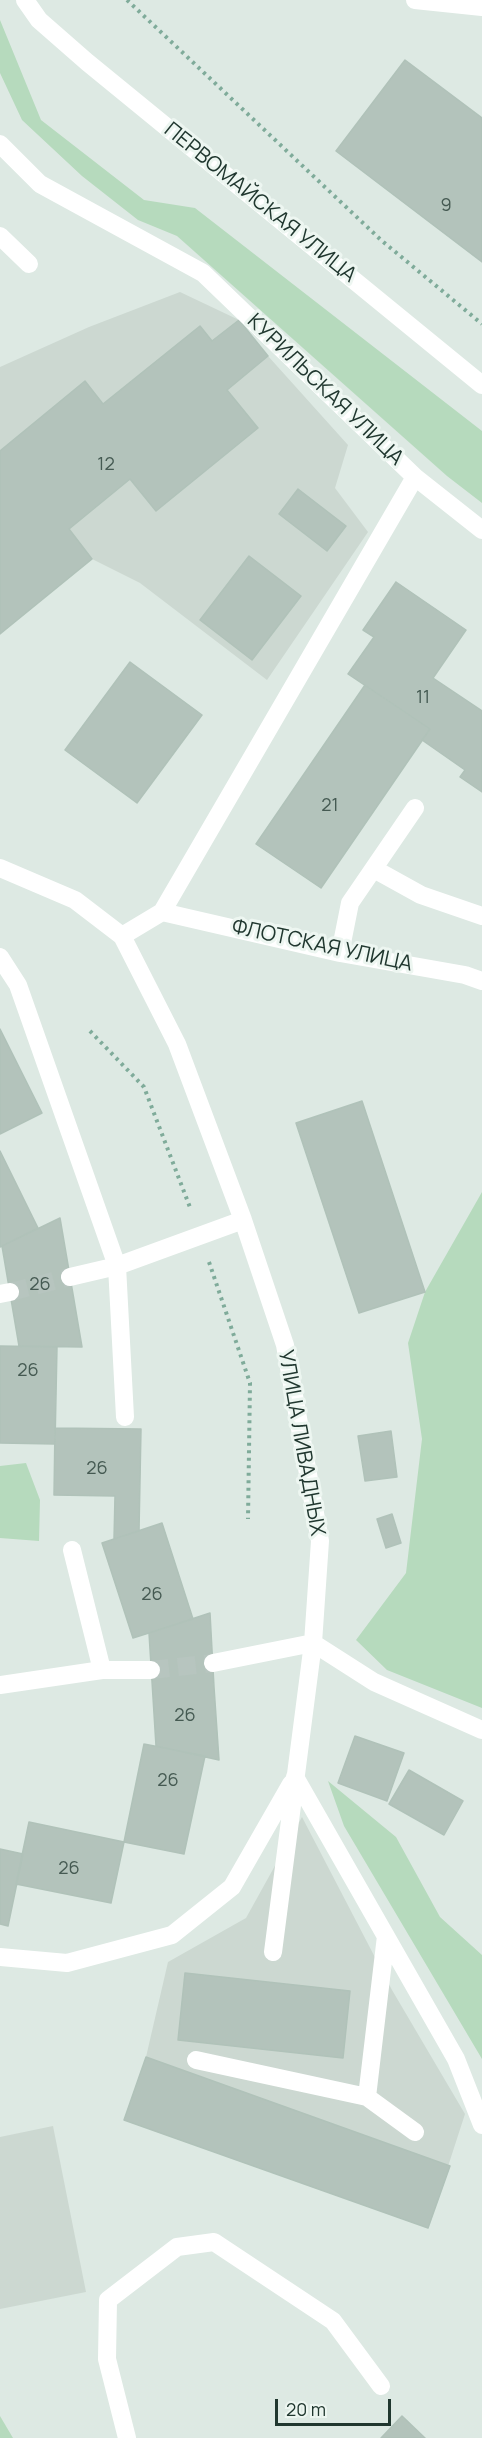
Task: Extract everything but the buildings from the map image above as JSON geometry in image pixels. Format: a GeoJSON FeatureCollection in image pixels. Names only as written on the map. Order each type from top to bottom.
{"type":"FeatureCollection","features":[{"type":"Feature","properties":{"kind":"street","name":"ПЕРВОМАЙСКАЯ УЛИЦА"},"geometry":{"type":"LineString","coordinates":[[25,0],[39,20],[87,62],[482,385]]}},
{"type":"Feature","properties":{"kind":"street"},"geometry":{"type":"LineString","coordinates":[[415,0],[482,7]]}},
{"type":"Feature","properties":{"kind":"street","name":"КУРИЛЬСКАЯ УЛИЦА"},"geometry":{"type":"LineString","coordinates":[[0,144],[40,184],[203,273],[415,477],[162,912]]}},
{"type":"Feature","properties":{"kind":"street"},"geometry":{"type":"LineString","coordinates":[[0,236],[29,264]]}},
{"type":"Feature","properties":{"kind":"street"},"geometry":{"type":"LineString","coordinates":[[415,477],[482,530]]}},
{"type":"Feature","properties":{"kind":"street"},"geometry":{"type":"LineString","coordinates":[[340,953],[350,903],[416,808]]}},
{"type":"Feature","properties":{"kind":"street","name":"УЛИЦА ЛИВАДНЫХ"},"geometry":{"type":"LineString","coordinates":[[0,868],[75,900],[122,936],[177,1044],[243,1220],[285,1345],[320,1541],[313,1643],[295,1777],[232,1887],[171,1935],[67,1963],[0,1956]]}},
{"type":"Feature","properties":{"kind":"street"},"geometry":{"type":"LineString","coordinates":[[374,869],[421,895],[482,916]]}},
{"type":"Feature","properties":{"kind":"street"},"geometry":{"type":"LineString","coordinates":[[122,936],[162,912]]}},
{"type":"Feature","properties":{"kind":"street","name":"ФЛОТСКАЯ УЛИЦА"},"geometry":{"type":"LineString","coordinates":[[162,912],[340,953],[465,975],[482,981]]}},
{"type":"Feature","properties":{"kind":"street"},"geometry":{"type":"LineString","coordinates":[[0,957],[18,985],[117,1266],[125,1417]]}},
{"type":"Feature","properties":{"kind":"street"},"geometry":{"type":"LineString","coordinates":[[70,1277],[117,1266],[243,1220]]}},
{"type":"Feature","properties":{"kind":"street"},"geometry":{"type":"LineString","coordinates":[[72,1550],[102,1670]]}},
{"type":"Feature","properties":{"kind":"street"},"geometry":{"type":"LineString","coordinates":[[213,1663],[313,1643],[374,1682],[482,1730]]}},
{"type":"Feature","properties":{"kind":"street"},"geometry":{"type":"LineString","coordinates":[[0,1685],[102,1670],[151,1670]]}},
{"type":"Feature","properties":{"kind":"street"},"geometry":{"type":"LineString","coordinates":[[295,1777],[456,2059],[482,2125]]}},
{"type":"Feature","properties":{"kind":"street"},"geometry":{"type":"LineString","coordinates":[[273,1952],[295,1777]]}},
{"type":"Feature","properties":{"kind":"street"},"geometry":{"type":"LineString","coordinates":[[367,2097],[386,1936]]}},
{"type":"Feature","properties":{"kind":"street"},"geometry":{"type":"LineString","coordinates":[[196,2060],[367,2097],[415,2132]]}},
{"type":"Feature","properties":{"kind":"street"},"geometry":{"type":"LineString","coordinates":[[127,2438],[107,2359],[108,2300],[177,2247],[214,2242],[333,2321],[381,2386]]}},
{"type":"Feature","properties":{"kind":"path"},"geometry":{"type":"LineString","coordinates":[[127,0],[381,240],[482,324]]}},
{"type":"Feature","properties":{"kind":"shaded area"},"geometry":{"type":"Polygon","coordinates":[[[180,292],[239,320],[268,356],[348,445],[335,488],[368,532],[267,680],[140,583],[92,559],[0,634],[0,367],[89,327],[180,292]]]}},
{"type":"Feature","properties":{"kind":"shaded area"},"geometry":{"type":"Polygon","coordinates":[[[302,1817],[392,1990],[465,2114],[428,2228],[124,2120],[146,2057],[168,1962],[246,1918],[302,1817]]]}},
{"type":"Feature","properties":{"kind":"shaded area"},"geometry":{"type":"Polygon","coordinates":[[[53,2126],[86,2292],[0,2309],[0,2137],[53,2126]]]}},
{"type":"Feature","properties":{"kind":"green space"},"geometry":{"type":"Polygon","coordinates":[[[0,20],[41,120],[144,200],[195,208],[482,431],[482,503],[447,476],[177,236],[138,220],[82,176],[22,120],[0,73],[0,20]]]}},
{"type":"Feature","properties":{"kind":"green space"},"geometry":{"type":"Polygon","coordinates":[[[482,1192],[482,1708],[387,1670],[356,1640],[406,1573],[422,1439],[408,1343],[425,1292],[482,1192]]]}},
{"type":"Feature","properties":{"kind":"green space"},"geometry":{"type":"Polygon","coordinates":[[[26,1463],[40,1500],[39,1541],[0,1538],[0,1466],[26,1463]]]}},
{"type":"Feature","properties":{"kind":"green space"},"geometry":{"type":"Polygon","coordinates":[[[328,1781],[396,1837],[440,1917],[482,1955],[482,2059],[344,1826],[328,1781]]]}},
{"type":"Feature","properties":{"kind":"green space"},"geometry":{"type":"Polygon","coordinates":[[[0,2416],[13,2438],[0,2438],[0,2416]]]}},
{"type":"Feature","properties":{"kind":"tunnel"},"geometry":{"type":"LineString","coordinates":[[10,1292],[70,1277]]}},
{"type":"Feature","properties":{"kind":"tunnel"},"geometry":{"type":"LineString","coordinates":[[151,1670],[213,1663]]}}]}
